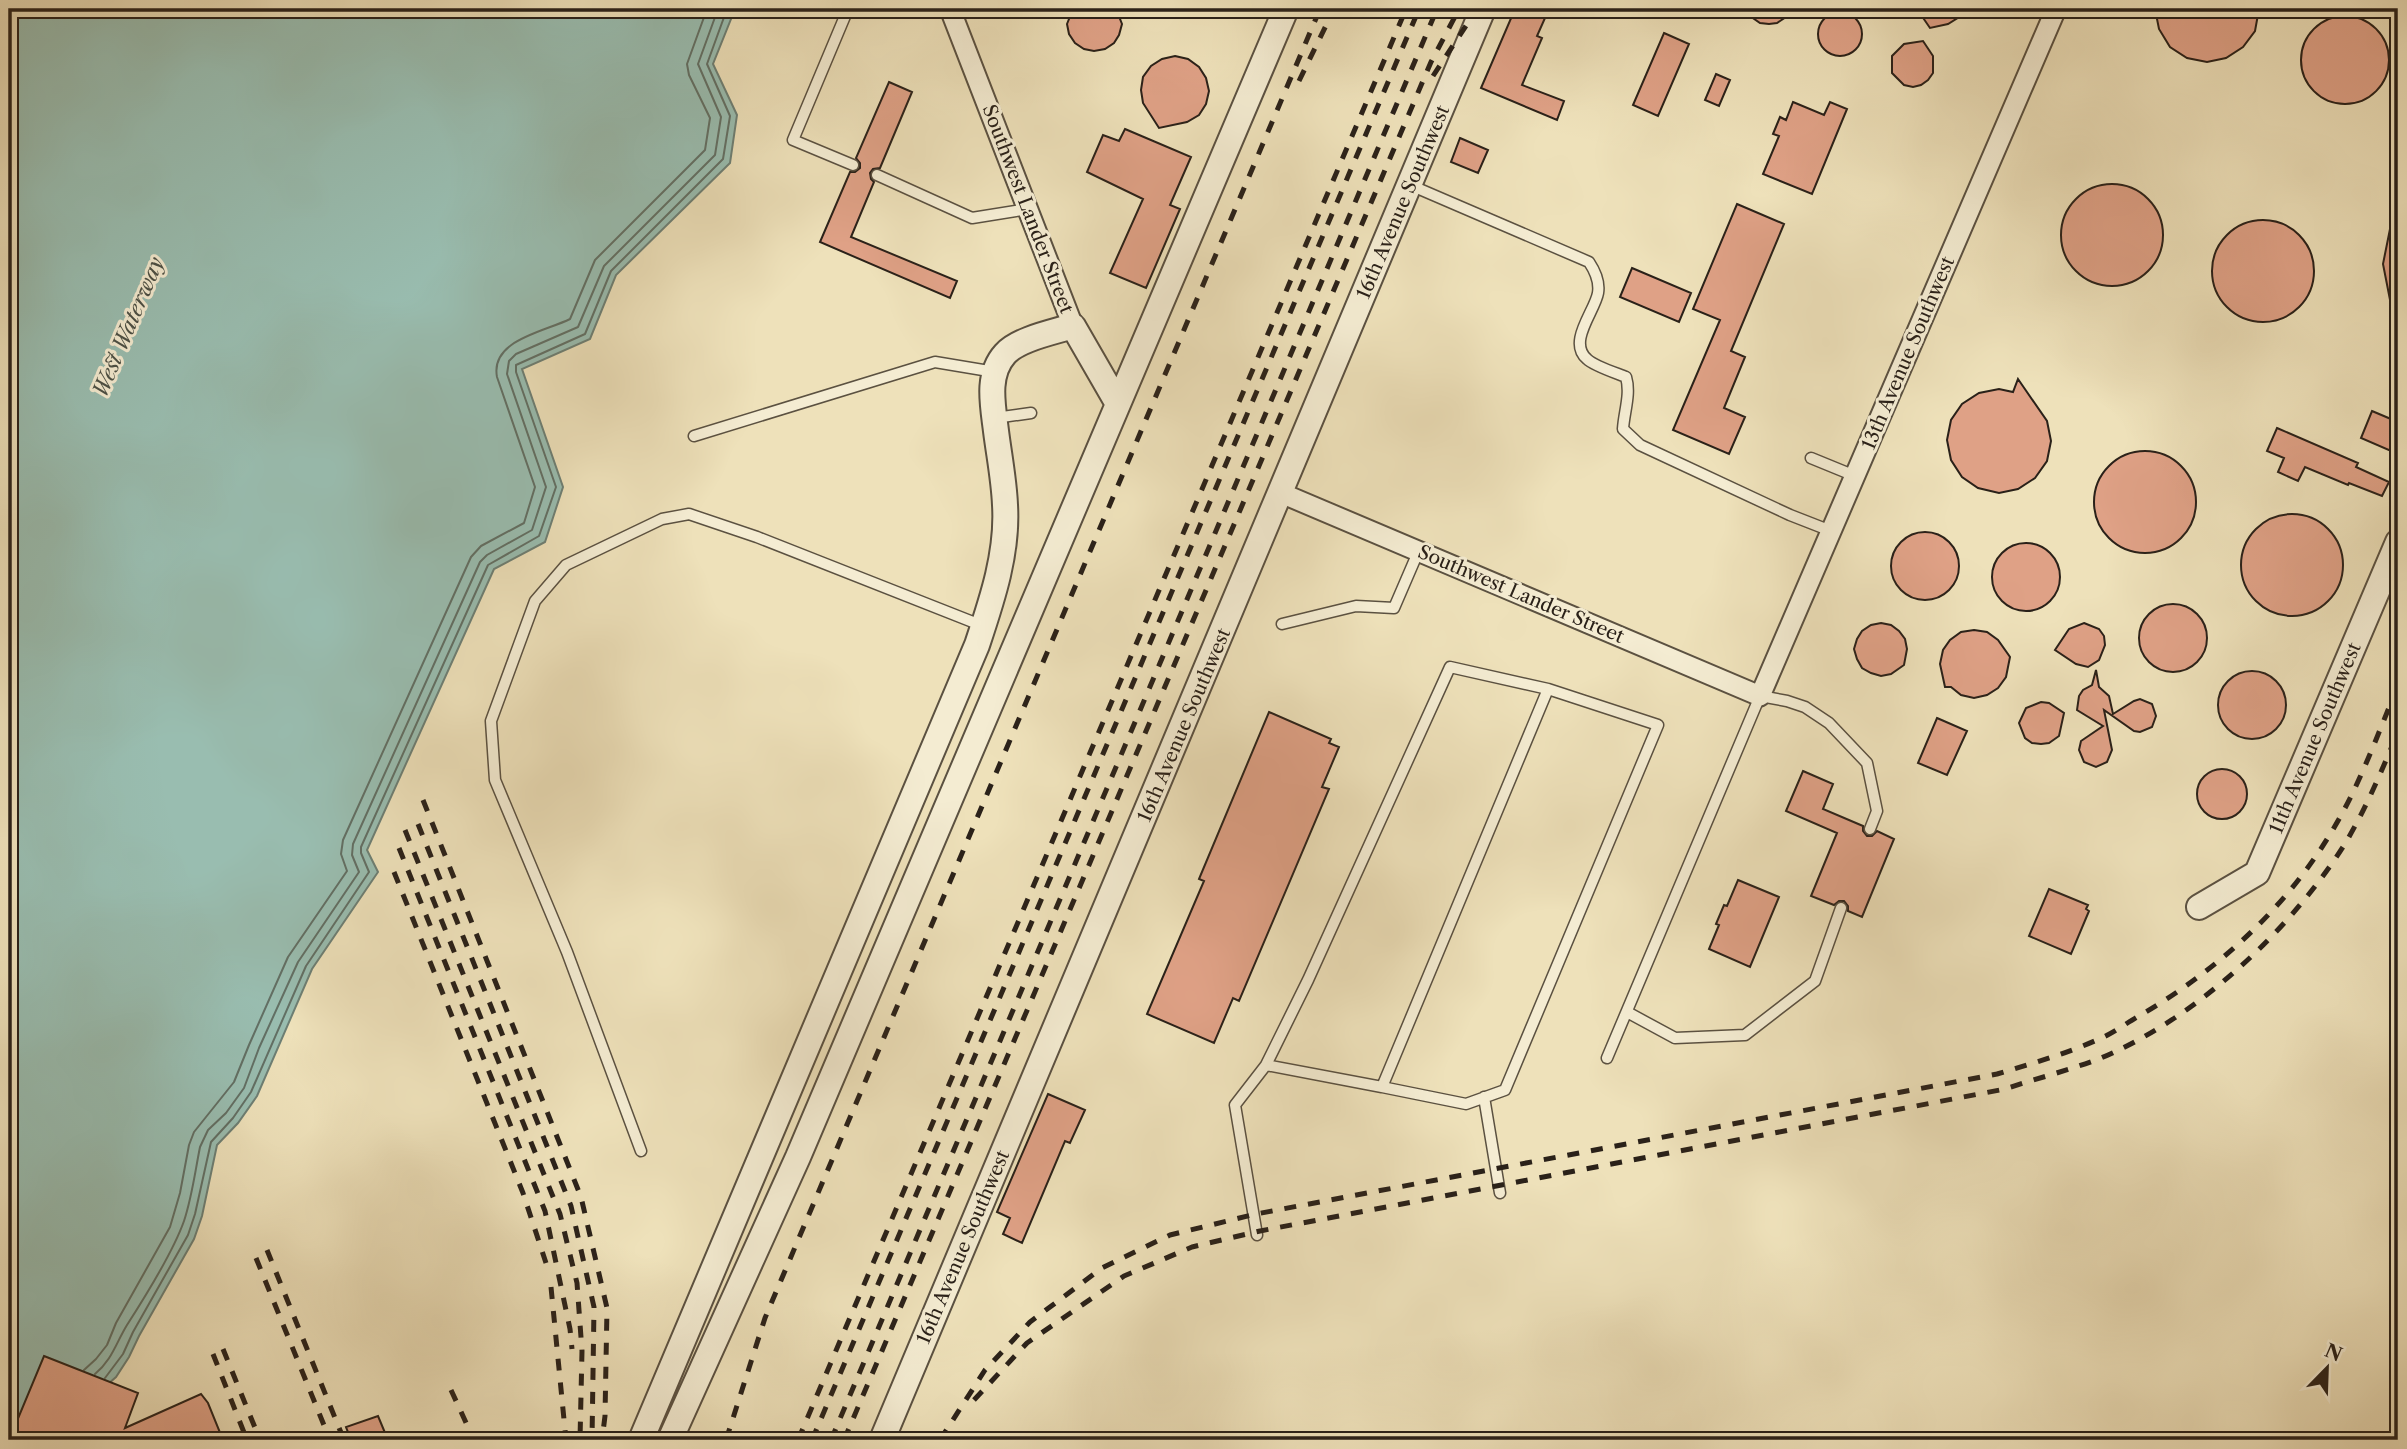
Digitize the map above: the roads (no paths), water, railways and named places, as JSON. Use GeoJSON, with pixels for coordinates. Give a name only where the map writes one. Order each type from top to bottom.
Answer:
{"type":"FeatureCollection","features":[{"type":"Feature","properties":{"kind":"street","name":"Southwest Lander Street"},"geometry":{"type":"LineString","coordinates":[[950,9],[1073,326],[1118,404]]}},
{"type":"Feature","properties":{"kind":"street"},"geometry":{"type":"LineString","coordinates":[[670,1440],[798,1157],[1286,9]]}},
{"type":"Feature","properties":{"kind":"street","name":"16th Avenue Southwest"},"geometry":{"type":"LineString","coordinates":[[882,1440],[1483,9]]}},
{"type":"Feature","properties":{"kind":"street","name":"13th Avenue Southwest"},"geometry":{"type":"LineString","coordinates":[[1760,696],[2056,9]]}},
{"type":"Feature","properties":{"kind":"street"},"geometry":{"type":"LineString","coordinates":[[641,1440],[984,626],[1003,553],[1006,506],[991,398],[995,372],[1005,354],[1020,344],[1073,326]]}},
{"type":"Feature","properties":{"kind":"street","name":"Southwest Lander Street"},"geometry":{"type":"LineString","coordinates":[[1281,493],[1760,696]]}},
{"type":"Feature","properties":{"kind":"street","name":"11th Avenue Southwest"},"geometry":{"type":"LineString","coordinates":[[2199,907],[2257,873],[2398,542]]}},
{"type":"Feature","properties":{"kind":"lane"},"geometry":{"type":"LineString","coordinates":[[848,9],[793,140],[853,165]]}},
{"type":"Feature","properties":{"kind":"lane"},"geometry":{"type":"LineString","coordinates":[[877,175],[972,218],[1028,209]]}},
{"type":"Feature","properties":{"kind":"lane"},"geometry":{"type":"LineString","coordinates":[[1410,185],[1589,262],[1597,273],[1598,293],[1584,326],[1580,347],[1586,359],[1626,377],[1630,390],[1624,407],[1623,429],[1640,445],[1831,531]]}},
{"type":"Feature","properties":{"kind":"lane"},"geometry":{"type":"LineString","coordinates":[[694,436],[935,362],[995,372]]}},
{"type":"Feature","properties":{"kind":"lane"},"geometry":{"type":"LineString","coordinates":[[994,418],[1031,413]]}},
{"type":"Feature","properties":{"kind":"lane"},"geometry":{"type":"LineString","coordinates":[[1811,458],[1855,476]]}},
{"type":"Feature","properties":{"kind":"lane"},"geometry":{"type":"LineString","coordinates":[[641,1151],[567,952],[495,780],[491,721],[535,601],[566,565],[662,519],[689,514],[757,537],[984,626]]}},
{"type":"Feature","properties":{"kind":"lane"},"geometry":{"type":"LineString","coordinates":[[1282,624],[1356,606],[1394,608],[1419,550]]}},
{"type":"Feature","properties":{"kind":"lane"},"geometry":{"type":"LineString","coordinates":[[1257,1235],[1236,1105],[1266,1065],[1308,980],[1450,667],[1548,689],[1658,725],[1505,1090],[1466,1104],[1266,1065]]}},
{"type":"Feature","properties":{"kind":"lane"},"geometry":{"type":"LineString","coordinates":[[1382,1087],[1548,689]]}},
{"type":"Feature","properties":{"kind":"lane"},"geometry":{"type":"LineString","coordinates":[[1607,1058],[1760,696],[1805,707],[1829,723],[1867,763],[1877,811],[1870,829]]}},
{"type":"Feature","properties":{"kind":"lane"},"geometry":{"type":"LineString","coordinates":[[1627,1012],[1675,1038],[1745,1035],[1815,981],[1841,908]]}},
{"type":"Feature","properties":{"kind":"lane"},"geometry":{"type":"LineString","coordinates":[[1484,1097],[1500,1194]]}},
{"type":"Feature","properties":{"kind":"water","name":"West Waterway"},"geometry":{"type":"Polygon","coordinates":[[[9,9],[735,9],[713,64],[737,115],[730,163],[616,275],[590,339],[522,369],[563,487],[545,542],[494,569],[367,850],[378,872],[312,969],[257,1096],[238,1123],[217,1145],[202,1216],[194,1239],[129,1357],[116,1377],[44,1440],[9,1440],[9,9]]]}},
{"type":"Feature","properties":{"kind":"railway"},"geometry":{"type":"LineString","coordinates":[[726,1440],[765,1318],[1320,9]]}},
{"type":"Feature","properties":{"kind":"railway"},"geometry":{"type":"LineString","coordinates":[[1299,81],[1334,9]]}},
{"type":"Feature","properties":{"kind":"railway"},"geometry":{"type":"LineString","coordinates":[[798,1440],[1406,9]]}},
{"type":"Feature","properties":{"kind":"railway"},"geometry":{"type":"LineString","coordinates":[[812,1440],[1419,9]]}},
{"type":"Feature","properties":{"kind":"railway"},"geometry":{"type":"LineString","coordinates":[[831,1440],[1437,9]]}},
{"type":"Feature","properties":{"kind":"railway"},"geometry":{"type":"LineString","coordinates":[[844,1440],[1431,62],[1459,9]]}},
{"type":"Feature","properties":{"kind":"railway"},"geometry":{"type":"LineString","coordinates":[[1433,76],[1477,9]]}},
{"type":"Feature","properties":{"kind":"railway"},"geometry":{"type":"LineString","coordinates":[[940,1440],[985,1370],[1030,1322],[1102,1268],[1170,1235],[1256,1214],[1997,1074],[2108,1035],[2168,998],[2223,957],[2273,910],[2296,883],[2344,809],[2398,686]]}},
{"type":"Feature","properties":{"kind":"railway"},"geometry":{"type":"LineString","coordinates":[[974,1400],[1027,1343],[1124,1276],[1192,1247],[1260,1231],[2005,1089],[2096,1060],[2168,1023],[2202,998],[2235,972],[2294,912],[2343,847],[2373,790],[2398,732]]}},
{"type":"Feature","properties":{"kind":"railway"},"geometry":{"type":"LineString","coordinates":[[423,800],[581,1197],[607,1308],[602,1440]]}},
{"type":"Feature","properties":{"kind":"railway"},"geometry":{"type":"LineString","coordinates":[[418,824],[571,1206],[594,1307],[592,1440]]}},
{"type":"Feature","properties":{"kind":"railway"},"geometry":{"type":"LineString","coordinates":[[405,830],[560,1214],[577,1283],[582,1351],[580,1440]]}},
{"type":"Feature","properties":{"kind":"railway"},"geometry":{"type":"LineString","coordinates":[[399,848],[545,1211],[572,1349]]}},
{"type":"Feature","properties":{"kind":"railway"},"geometry":{"type":"LineString","coordinates":[[394,872],[523,1193],[546,1263]]}},
{"type":"Feature","properties":{"kind":"railway"},"geometry":{"type":"LineString","coordinates":[[267,1250],[344,1440]]}},
{"type":"Feature","properties":{"kind":"railway"},"geometry":{"type":"LineString","coordinates":[[256,1258],[330,1440]]}},
{"type":"Feature","properties":{"kind":"railway"},"geometry":{"type":"LineString","coordinates":[[551,1287],[566,1440]]}},
{"type":"Feature","properties":{"kind":"railway"},"geometry":{"type":"LineString","coordinates":[[223,1349],[260,1440]]}},
{"type":"Feature","properties":{"kind":"railway"},"geometry":{"type":"LineString","coordinates":[[213,1354],[247,1440]]}},
{"type":"Feature","properties":{"kind":"railway"},"geometry":{"type":"LineString","coordinates":[[451,1390],[474,1440]]}}]}
